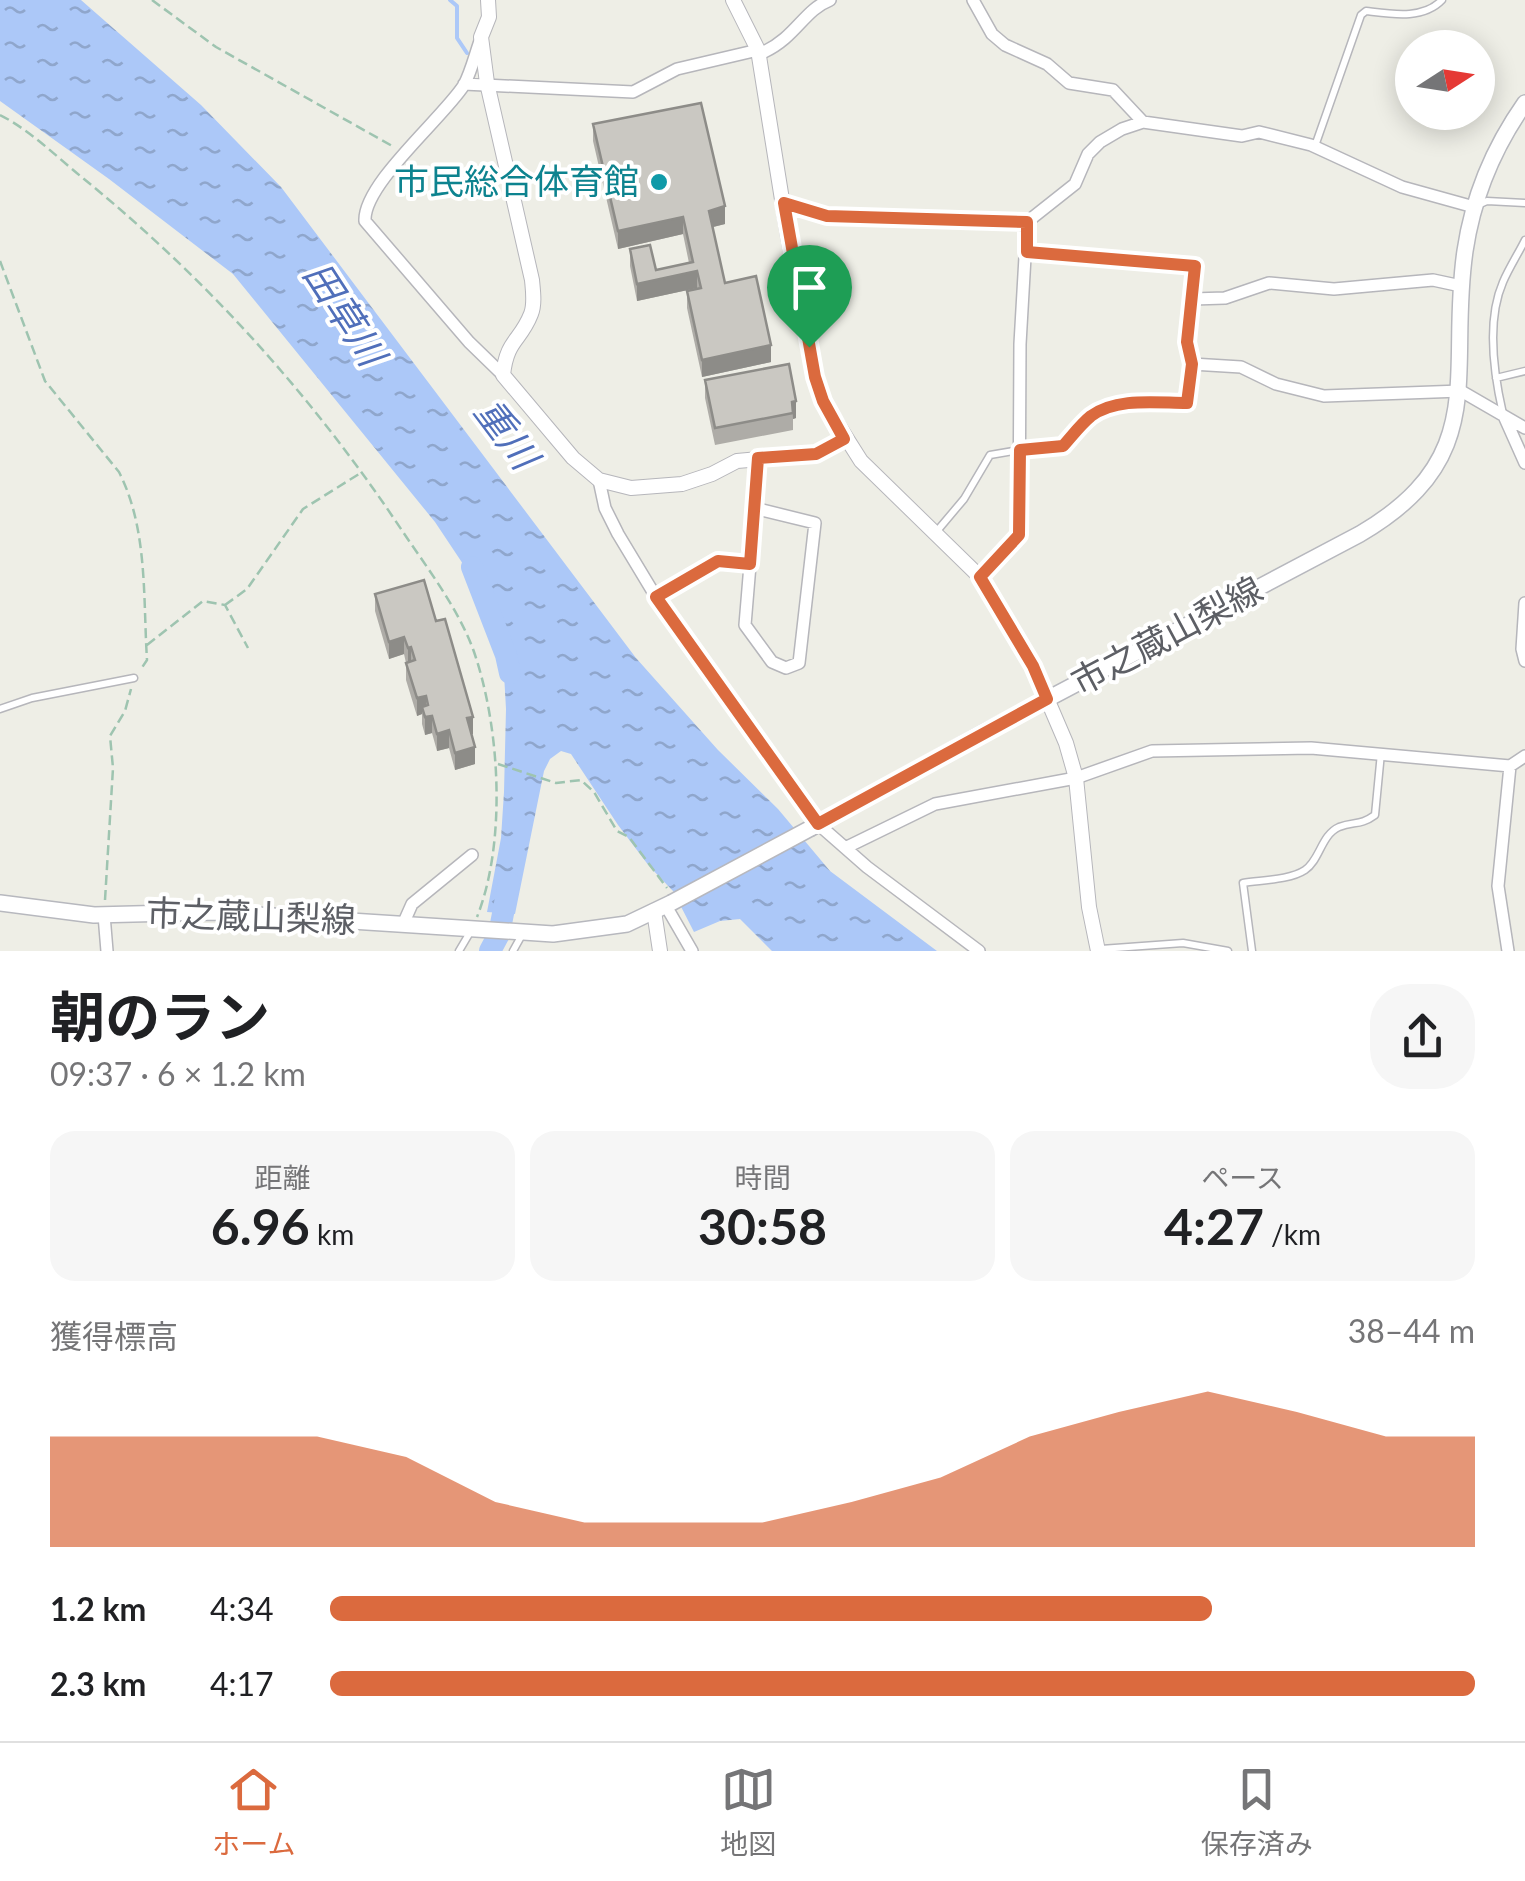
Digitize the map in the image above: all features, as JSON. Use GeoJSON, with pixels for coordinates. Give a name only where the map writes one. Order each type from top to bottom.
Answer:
{"type":"FeatureCollection","features":[{"type":"Feature","properties":{"kind":"main road","name":"市之蔵山梨線"},"geometry":{"type":"LineString","coordinates":[[0,903],[104,915],[212,912],[553,934],[627,924],[666,905],[1395,512],[1430,475],[1443,453],[1460,391],[1462,286],[1474,207],[1495,153],[1525,103]]}},
{"type":"Feature","properties":{"kind":"street"},"geometry":{"type":"LineString","coordinates":[[488,0],[489,18],[464,84],[364,209],[365,221],[572,458],[599,480],[631,488],[657,488],[712,474],[737,461],[816,454],[844,439]]}},
{"type":"Feature","properties":{"kind":"street"},"geometry":{"type":"LineString","coordinates":[[732,0],[758,50],[815,377],[823,401],[844,439],[876,478],[980,577],[1033,666],[1076,778],[1089,907],[1098,950]]}},
{"type":"Feature","properties":{"kind":"street"},"geometry":{"type":"LineString","coordinates":[[464,84],[633,92],[677,69],[758,50],[764,52],[781,44],[816,6],[830,0]]}},
{"type":"Feature","properties":{"kind":"street"},"geometry":{"type":"LineString","coordinates":[[973,0],[992,34],[1004,45],[1048,64],[1068,83],[1113,90],[1143,122]]}},
{"type":"Feature","properties":{"kind":"street"},"geometry":{"type":"LineString","coordinates":[[481,37],[487,83],[532,280],[533,307],[505,352],[503,376]]}},
{"type":"Feature","properties":{"kind":"street"},"geometry":{"type":"LineString","coordinates":[[784,203],[827,216],[1027,222],[1074,184],[1088,154],[1100,142],[1143,122],[1242,136],[1259,132],[1314,147],[1402,186],[1474,207]]}},
{"type":"Feature","properties":{"kind":"street"},"geometry":{"type":"LineString","coordinates":[[980,577],[1019,535],[1021,309],[1027,222]]}},
{"type":"Feature","properties":{"kind":"street"},"geometry":{"type":"LineString","coordinates":[[1027,252],[1195,266],[1193,299],[1225,298],[1269,284],[1334,289],[1434,280],[1462,286]]}},
{"type":"Feature","properties":{"kind":"street"},"geometry":{"type":"LineString","coordinates":[[1020,450],[1063,446],[1090,416],[1102,410],[1132,402],[1187,403],[1192,364],[1240,367],[1276,384],[1324,396],[1460,391],[1525,428]]}},
{"type":"Feature","properties":{"kind":"street"},"geometry":{"type":"LineString","coordinates":[[1503,414],[1525,463]]}},
{"type":"Feature","properties":{"kind":"street"},"geometry":{"type":"LineString","coordinates":[[754,508],[815,524],[799,663],[786,668],[772,662],[745,625],[750,564],[754,508],[758,458]]}},
{"type":"Feature","properties":{"kind":"street"},"geometry":{"type":"LineString","coordinates":[[599,480],[605,508],[656,597],[814,826],[979,951]]}},
{"type":"Feature","properties":{"kind":"street"},"geometry":{"type":"LineString","coordinates":[[656,597],[718,561],[750,564]]}},
{"type":"Feature","properties":{"kind":"street"},"geometry":{"type":"LineString","coordinates":[[1525,604],[1525,661]]}},
{"type":"Feature","properties":{"kind":"street"},"geometry":{"type":"LineString","coordinates":[[847,848],[935,804],[1076,778],[1152,751],[1311,748],[1510,766],[1525,756]]}},
{"type":"Feature","properties":{"kind":"street"},"geometry":{"type":"LineString","coordinates":[[1508,951],[1498,886],[1510,766]]}},
{"type":"Feature","properties":{"kind":"street"},"geometry":{"type":"LineString","coordinates":[[404,922],[412,904],[472,855]]}},
{"type":"Feature","properties":{"kind":"street"},"geometry":{"type":"LineString","coordinates":[[660,951],[666,905]]}},
{"type":"Feature","properties":{"kind":"street"},"geometry":{"type":"LineString","coordinates":[[666,905],[692,951]]}},
{"type":"Feature","properties":{"kind":"street"},"geometry":{"type":"LineString","coordinates":[[104,915],[107,951]]}},
{"type":"Feature","properties":{"kind":"lane"},"geometry":{"type":"LineString","coordinates":[[1314,147],[1361,16],[1366,11],[1404,15],[1433,9],[1442,0]]}},
{"type":"Feature","properties":{"kind":"lane"},"geometry":{"type":"LineString","coordinates":[[1474,207],[1488,201],[1525,203]]}},
{"type":"Feature","properties":{"kind":"lane"},"geometry":{"type":"LineString","coordinates":[[1503,414],[1496,378],[1497,304],[1502,284],[1525,240]]}},
{"type":"Feature","properties":{"kind":"lane"},"geometry":{"type":"LineString","coordinates":[[1192,364],[1187,342],[1193,299]]}},
{"type":"Feature","properties":{"kind":"lane"},"geometry":{"type":"LineString","coordinates":[[1496,378],[1525,370]]}},
{"type":"Feature","properties":{"kind":"lane"},"geometry":{"type":"LineString","coordinates":[[936,532],[964,499],[990,455],[1020,450]]}},
{"type":"Feature","properties":{"kind":"lane"},"geometry":{"type":"LineString","coordinates":[[0,709],[32,698],[134,678]]}},
{"type":"Feature","properties":{"kind":"lane"},"geometry":{"type":"LineString","coordinates":[[1252,951],[1243,883],[1300,873],[1309,868],[1330,834],[1339,827],[1363,824],[1375,815],[1381,753]]}},
{"type":"Feature","properties":{"kind":"lane"},"geometry":{"type":"LineString","coordinates":[[459,951],[475,928]]}},
{"type":"Feature","properties":{"kind":"lane"},"geometry":{"type":"LineString","coordinates":[[513,951],[521,932]]}},
{"type":"Feature","properties":{"kind":"lane"},"geometry":{"type":"LineString","coordinates":[[1098,950],[1183,943],[1228,951]]}},
{"type":"Feature","properties":{"kind":"path"},"geometry":{"type":"LineString","coordinates":[[152,0],[246,66],[405,153]]}},
{"type":"Feature","properties":{"kind":"path"},"geometry":{"type":"LineString","coordinates":[[0,115],[138,223],[289,377],[366,476],[462,622],[481,675],[498,764],[492,844],[475,928]]}},
{"type":"Feature","properties":{"kind":"path"},"geometry":{"type":"LineString","coordinates":[[0,260],[45,381],[128,488],[144,560],[147,660],[134,678],[125,711],[110,736],[113,768],[104,915]]}},
{"type":"Feature","properties":{"kind":"path"},"geometry":{"type":"LineString","coordinates":[[146,646],[203,601],[225,605],[247,589],[303,508],[359,474]]}},
{"type":"Feature","properties":{"kind":"path"},"geometry":{"type":"LineString","coordinates":[[225,605],[248,648]]}},
{"type":"Feature","properties":{"kind":"path"},"geometry":{"type":"LineString","coordinates":[[498,764],[556,783],[581,780],[594,792],[617,832],[629,837],[666,905]]}},
{"type":"Feature","properties":{"kind":"water"},"geometry":{"type":"Polygon","coordinates":[[[0,0],[81,0],[201,105],[281,187],[636,658],[718,750],[778,809],[830,871],[937,951],[772,951],[740,919],[720,921],[694,932],[673,891],[618,825],[571,754],[561,751],[550,759],[544,771],[515,914],[487,912],[501,838],[504,792],[506,709],[501,621],[435,522],[233,274],[0,101],[0,0]]]}},
{"type":"Feature","properties":{"kind":"building"},"geometry":{"type":"Polygon","coordinates":[[[701,103],[725,206],[709,211],[725,283],[756,276],[771,345],[702,360],[687,291],[701,288],[697,271],[637,284],[630,249],[650,245],[656,270],[693,262],[683,217],[618,231],[593,124],[701,103]]]}},
{"type":"Feature","properties":{"kind":"building"},"geometry":{"type":"Polygon","coordinates":[[[789,364],[796,401],[792,402],[793,413],[715,428],[705,380],[789,364]]]}},
{"type":"Feature","properties":{"kind":"building"},"geometry":{"type":"Polygon","coordinates":[[[424,580],[436,621],[445,619],[473,717],[467,718],[475,747],[455,753],[449,730],[437,734],[432,716],[425,717],[422,707],[428,705],[426,696],[417,698],[406,663],[415,660],[411,647],[408,648],[404,637],[389,642],[375,594],[424,580]]]}},
{"type":"Feature","properties":{"kind":"waterway"},"geometry":{"type":"LineString","coordinates":[[450,0],[457,6],[457,38],[467,53]]}},
{"type":"Feature","properties":{"kind":"waterway","name":"田草川"},"geometry":{"type":"LineString","coordinates":[[472,567],[510,673]]}},
{"type":"Feature","properties":{"kind":"waterway","name":"田草川"},"geometry":{"type":"LineString","coordinates":[[490,951],[499,934],[509,883]]}},
{"type":"Feature","properties":{"kind":"place","name":"市民総合体育館"},"geometry":{"type":"Point","coordinates":[659,182]}},
{"type":"Feature","properties":{"kind":"route"},"geometry":{"type":"LineString","coordinates":[[784,203],[827,216],[1027,222],[1027,252],[1195,266],[1187,342],[1192,364],[1187,403],[1132,402],[1102,410],[1090,416],[1063,446],[1020,450],[1019,535],[980,577],[1033,666],[1047,699],[818,824],[656,597],[718,561],[750,564],[758,458],[816,454],[844,439],[823,401],[809,347],[784,203]]}},
{"type":"Feature","properties":{"kind":"water label","name":"重川"},"geometry":{"type":"Point","coordinates":[506,434]}}]}
